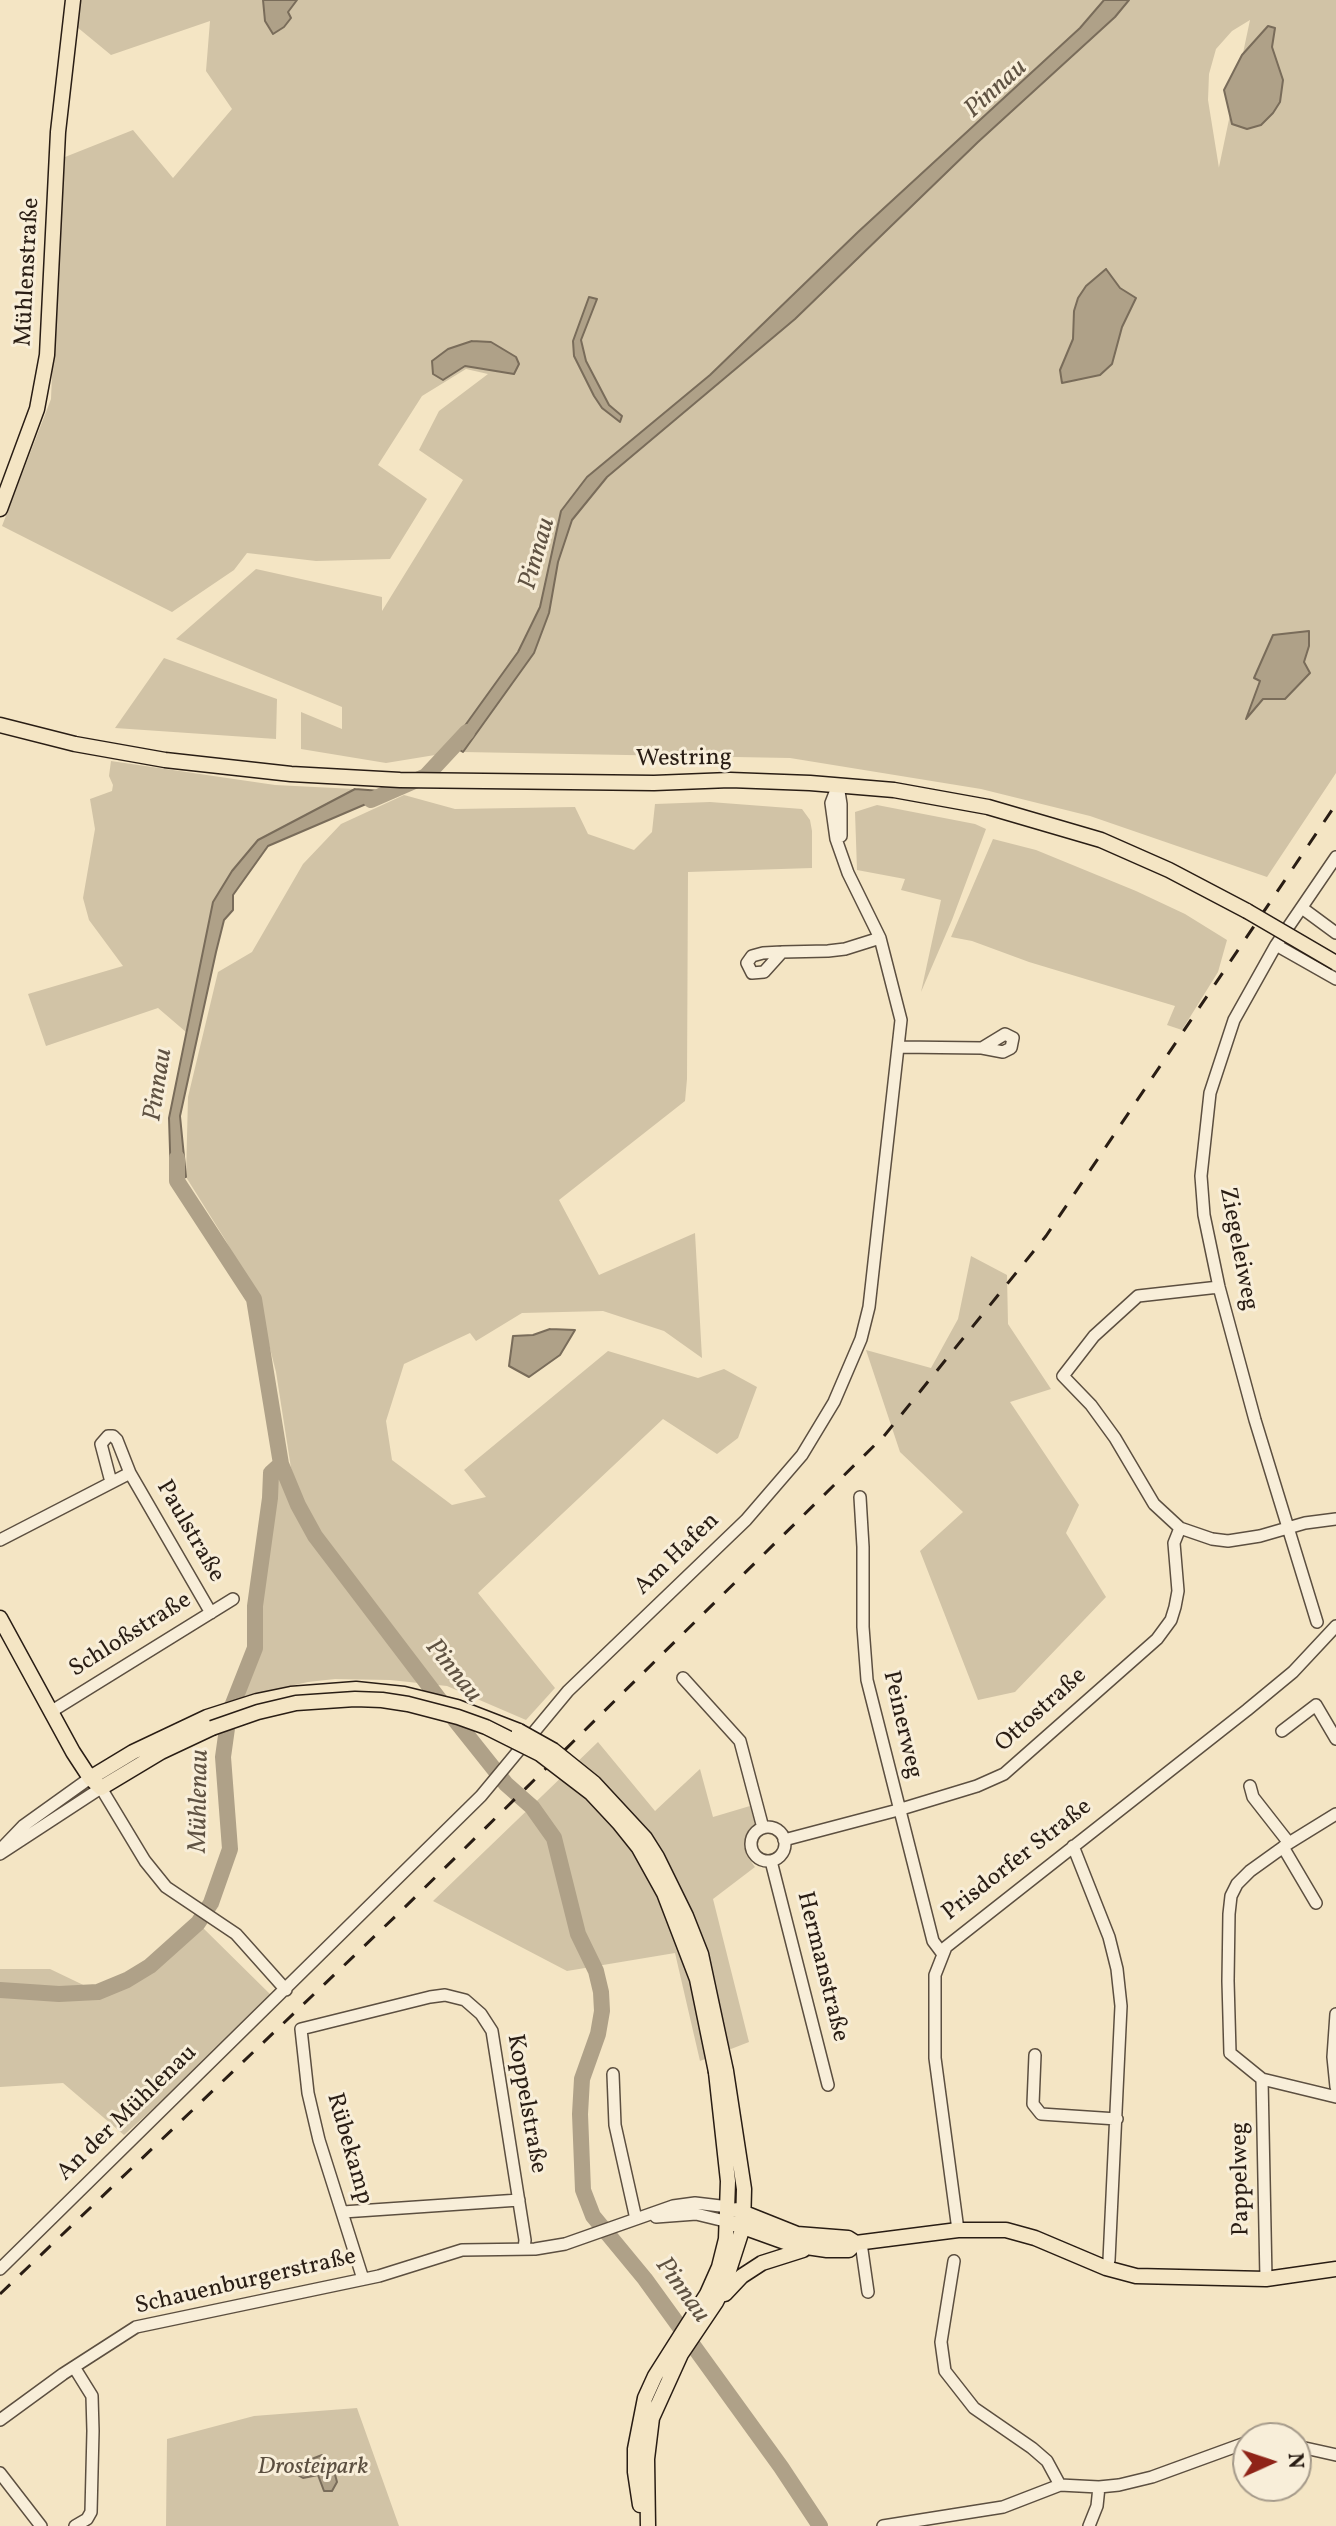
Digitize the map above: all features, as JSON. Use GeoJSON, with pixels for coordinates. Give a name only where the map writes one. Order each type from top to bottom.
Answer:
{"type":"FeatureCollection","features":[{"type":"Feature","properties":{"kind":"main road","name":"Mühlenstraße"},"geometry":{"type":"LineString","coordinates":[[0,509],[37,409],[47,355],[58,132],[73,0]]}},
{"type":"Feature","properties":{"kind":"main road","name":"Westring"},"geometry":{"type":"LineString","coordinates":[[3,724],[75,744],[165,760],[291,774],[400,780],[654,783],[730,780],[894,790],[988,807],[1101,840],[1169,870],[1336,963]]}},
{"type":"Feature","properties":{"kind":"main road"},"geometry":{"type":"LineString","coordinates":[[0,1618],[7,1643],[52,1711],[73,1752],[96,1780],[161,1752],[210,1723],[296,1703],[382,1700],[408,1704],[486,1727],[540,1754],[591,1793],[639,1848],[664,1893],[697,1979],[721,2072],[736,2217],[732,2267],[716,2302]]}},
{"type":"Feature","properties":{"kind":"main road"},"geometry":{"type":"LineString","coordinates":[[736,2217],[797,2234],[848,2238],[859,2243]]}},
{"type":"Feature","properties":{"kind":"main road"},"geometry":{"type":"LineString","coordinates":[[736,2217],[771,2238],[808,2248],[849,2250],[859,2243],[958,2230],[1006,2230],[1035,2238],[1106,2268],[1136,2276],[1266,2279],[1336,2269]]}},
{"type":"Feature","properties":{"kind":"main road"},"geometry":{"type":"LineString","coordinates":[[696,2323],[736,2217]]}},
{"type":"Feature","properties":{"kind":"main road"},"geometry":{"type":"LineString","coordinates":[[646,2526],[635,2472],[638,2425],[651,2385],[696,2323],[756,2266],[808,2248]]}},
{"type":"Feature","properties":{"kind":"main road"},"geometry":{"type":"LineString","coordinates":[[646,2526],[648,2444],[657,2403],[677,2351]]}},
{"type":"Feature","properties":{"kind":"main road"},"geometry":{"type":"LineString","coordinates":[[651,2385],[657,2395],[657,2403]]}},
{"type":"Feature","properties":{"kind":"main road"},"geometry":{"type":"LineString","coordinates":[[635,2472],[641,2481],[647,2483]]}},
{"type":"Feature","properties":{"kind":"street","name":"Am Hafen"},"geometry":{"type":"LineString","coordinates":[[286,1990],[493,1783],[568,1691],[746,1520],[802,1455],[834,1402],[861,1339],[869,1307],[901,1020],[880,938],[848,873],[836,839],[831,810],[838,785]]}},
{"type":"Feature","properties":{"kind":"street","name":"Ziegeleiweg"},"geometry":{"type":"LineString","coordinates":[[1317,1622],[1219,1287],[1204,1215],[1201,1176],[1210,1093],[1234,1020],[1276,945],[1336,857]]}},
{"type":"Feature","properties":{"kind":"street"},"geometry":{"type":"LineString","coordinates":[[1302,908],[1336,933]]}},
{"type":"Feature","properties":{"kind":"street"},"geometry":{"type":"LineString","coordinates":[[782,952],[845,949],[880,938]]}},
{"type":"Feature","properties":{"kind":"street"},"geometry":{"type":"LineString","coordinates":[[1276,945],[1336,979]]}},
{"type":"Feature","properties":{"kind":"street"},"geometry":{"type":"LineString","coordinates":[[899,1047],[982,1048]]}},
{"type":"Feature","properties":{"kind":"street"},"geometry":{"type":"LineString","coordinates":[[1219,1287],[1138,1296],[1094,1336],[1063,1376],[1091,1405],[1115,1438],[1154,1504],[1180,1528],[1228,1541],[1336,1519]]}},
{"type":"Feature","properties":{"kind":"street","name":"Paulstraße"},"geometry":{"type":"LineString","coordinates":[[111,1482],[101,1444],[108,1436],[117,1440],[130,1473],[211,1613]]}},
{"type":"Feature","properties":{"kind":"street","name":"Paulstraße"},"geometry":{"type":"LineString","coordinates":[[0,1540],[130,1473]]}},
{"type":"Feature","properties":{"kind":"street","name":"Peinerweg"},"geometry":{"type":"LineString","coordinates":[[860,1497],[863,1640],[867,1680],[933,1941],[942,1953]]}},
{"type":"Feature","properties":{"kind":"street","name":"Ottostraße"},"geometry":{"type":"LineString","coordinates":[[784,1840],[898,1810],[977,1786],[1004,1774],[1157,1639],[1171,1620],[1178,1579],[1174,1543],[1180,1528]]}},
{"type":"Feature","properties":{"kind":"street","name":"Schloßstraße"},"geometry":{"type":"LineString","coordinates":[[52,1711],[233,1599]]}},
{"type":"Feature","properties":{"kind":"street","name":"Prisdorfer Straße"},"geometry":{"type":"LineString","coordinates":[[958,2230],[935,2058],[935,1975],[942,1953],[951,1941],[1258,1701],[1312,1654],[1336,1626]]}},
{"type":"Feature","properties":{"kind":"street","name":"Hermanstraße"},"geometry":{"type":"LineString","coordinates":[[683,1678],[740,1741],[763,1828],[751,1839],[752,1851],[757,1858],[771,1861],[828,2085]]}},
{"type":"Feature","properties":{"kind":"street"},"geometry":{"type":"LineString","coordinates":[[1282,1731],[1316,1705],[1336,1739]]}},
{"type":"Feature","properties":{"kind":"street"},"geometry":{"type":"LineString","coordinates":[[0,1852],[23,1826],[96,1780],[166,1887],[236,1934],[286,1990]]}},
{"type":"Feature","properties":{"kind":"street"},"geometry":{"type":"LineString","coordinates":[[1250,1786],[1253,1797],[1286,1845],[1316,1903]]}},
{"type":"Feature","properties":{"kind":"street"},"geometry":{"type":"LineString","coordinates":[[1336,1814],[1250,1871],[1237,1884],[1231,1896],[1229,1914],[1230,2053],[1262,2079],[1336,2097]]}},
{"type":"Feature","properties":{"kind":"street"},"geometry":{"type":"LineString","coordinates":[[763,1828],[774,1828],[784,1840],[784,1851],[771,1861]]}},
{"type":"Feature","properties":{"kind":"street"},"geometry":{"type":"LineString","coordinates":[[1073,1846],[1109,1937],[1121,2006],[1109,2260],[1106,2268]]}},
{"type":"Feature","properties":{"kind":"street","name":"An der Mühlenau"},"geometry":{"type":"LineString","coordinates":[[0,2269],[286,1990]]}},
{"type":"Feature","properties":{"kind":"street","name":"Koppelstraße"},"geometry":{"type":"LineString","coordinates":[[301,2029],[445,1995],[465,2000],[475,2007],[492,2031],[524,2249]]}},
{"type":"Feature","properties":{"kind":"street"},"geometry":{"type":"LineString","coordinates":[[1336,2014],[1333,2057],[1336,2087]]}},
{"type":"Feature","properties":{"kind":"street","name":"Rübekamp"},"geometry":{"type":"LineString","coordinates":[[301,2029],[319,2140],[363,2279]]}},
{"type":"Feature","properties":{"kind":"street"},"geometry":{"type":"LineString","coordinates":[[1035,2055],[1033,2104],[1041,2114],[1117,2119]]}},
{"type":"Feature","properties":{"kind":"street"},"geometry":{"type":"LineString","coordinates":[[613,2074],[615,2125],[636,2219]]}},
{"type":"Feature","properties":{"kind":"street","name":"Pappelweg"},"geometry":{"type":"LineString","coordinates":[[1262,2079],[1266,2279]]}},
{"type":"Feature","properties":{"kind":"street"},"geometry":{"type":"LineString","coordinates":[[343,2212],[519,2200]]}},
{"type":"Feature","properties":{"kind":"street","name":"Schauenburgerstraße"},"geometry":{"type":"LineString","coordinates":[[0,2420],[136,2327],[363,2279],[462,2250],[545,2248],[596,2235],[673,2206],[695,2203],[736,2217]]}},
{"type":"Feature","properties":{"kind":"street"},"geometry":{"type":"LineString","coordinates":[[859,2243],[868,2292]]}},
{"type":"Feature","properties":{"kind":"street"},"geometry":{"type":"LineString","coordinates":[[954,2261],[941,2342],[945,2371],[974,2408],[1047,2461],[1060,2485]]}},
{"type":"Feature","properties":{"kind":"street"},"geometry":{"type":"LineString","coordinates":[[74,2367],[92,2396],[93,2426],[91,2512],[87,2519],[75,2526]]}},
{"type":"Feature","properties":{"kind":"street"},"geometry":{"type":"LineString","coordinates":[[883,2526],[920,2523],[1003,2507],[1060,2485],[1099,2487],[1152,2477],[1232,2448]]}},
{"type":"Feature","properties":{"kind":"street"},"geometry":{"type":"LineString","coordinates":[[1312,2450],[1336,2455]]}},
{"type":"Feature","properties":{"kind":"street"},"geometry":{"type":"LineString","coordinates":[[0,2473],[41,2526]]}},
{"type":"Feature","properties":{"kind":"street"},"geometry":{"type":"LineString","coordinates":[[1089,2526],[1097,2506],[1099,2487]]}},
{"type":"Feature","properties":{"kind":"green space"},"geometry":{"type":"Polygon","coordinates":[[[81,0],[1104,0],[1080,28],[858,232],[710,375],[587,477],[561,511],[540,607],[518,652],[451,745],[435,755],[386,763],[301,749],[301,712],[342,729],[342,707],[176,639],[256,569],[382,597],[382,611],[463,480],[419,450],[439,411],[488,374],[466,369],[422,396],[378,465],[427,499],[390,559],[316,561],[247,553],[234,570],[172,612],[2,526],[51,399],[65,157],[133,130],[173,178],[232,109],[206,71],[210,21],[111,55],[77,27],[81,0]]]}},
{"type":"Feature","properties":{"kind":"green space"},"geometry":{"type":"Polygon","coordinates":[[[1129,0],[1336,0],[1336,773],[1267,877],[1090,816],[981,789],[790,758],[463,752],[534,653],[549,613],[558,562],[572,520],[607,477],[795,319],[978,142],[1115,17],[1129,0]],[[1250,20],[1232,31],[1216,49],[1209,74],[1208,100],[1219,168],[1250,20]]]}},
{"type":"Feature","properties":{"kind":"green space"},"geometry":{"type":"Polygon","coordinates":[[[164,658],[277,699],[276,739],[115,728],[164,658]]]}},
{"type":"Feature","properties":{"kind":"green space"},"geometry":{"type":"Polygon","coordinates":[[[111,761],[275,785],[355,789],[258,840],[213,902],[186,1032],[158,1008],[46,1046],[28,994],[123,966],[89,920],[83,898],[95,829],[90,799],[112,791],[109,776],[111,761]]]}},
{"type":"Feature","properties":{"kind":"green space"},"geometry":{"type":"Polygon","coordinates":[[[404,795],[455,809],[575,807],[588,834],[634,850],[652,832],[655,804],[710,802],[802,809],[810,820],[812,831],[812,868],[688,872],[685,1101],[559,1200],[599,1275],[695,1233],[702,1358],[664,1331],[603,1311],[522,1313],[476,1341],[470,1333],[404,1364],[386,1421],[392,1460],[452,1505],[486,1497],[464,1470],[608,1351],[698,1378],[724,1369],[757,1387],[738,1438],[717,1454],[663,1419],[478,1593],[555,1688],[526,1720],[447,1686],[390,1680],[308,1682],[236,1698],[255,1648],[255,1606],[271,1473],[281,1464],[312,1530],[291,1468],[276,1372],[260,1309],[226,1241],[186,1177],[188,1097],[218,972],[252,952],[303,864],[341,824],[404,795]]]}},
{"type":"Feature","properties":{"kind":"green space"},"geometry":{"type":"Polygon","coordinates":[[[877,805],[975,824],[986,829],[921,992],[941,900],[901,890],[905,879],[857,870],[855,812],[877,805]]]}},
{"type":"Feature","properties":{"kind":"green space"},"geometry":{"type":"Polygon","coordinates":[[[993,839],[1036,850],[1136,891],[1185,914],[1227,940],[1218,972],[1182,1030],[1167,1025],[1175,1006],[951,937],[993,839]]]}},
{"type":"Feature","properties":{"kind":"green space"},"geometry":{"type":"Polygon","coordinates":[[[971,1256],[1007,1275],[1008,1324],[1051,1389],[1010,1402],[1079,1505],[1066,1533],[1106,1597],[1015,1692],[978,1700],[920,1551],[963,1512],[900,1452],[866,1350],[931,1368],[958,1319],[971,1256]]]}},
{"type":"Feature","properties":{"kind":"green space"},"geometry":{"type":"Polygon","coordinates":[[[598,1742],[655,1811],[700,1769],[713,1817],[750,1806],[755,1824],[744,1847],[755,1867],[713,1899],[749,2042],[700,2061],[675,1953],[567,1971],[433,1901],[598,1742]]]}},
{"type":"Feature","properties":{"kind":"green space"},"geometry":{"type":"Polygon","coordinates":[[[198,1923],[275,1999],[124,2135],[63,2083],[0,2087],[0,1969],[50,1969],[98,1992],[144,1966],[198,1923]]]}},
{"type":"Feature","properties":{"kind":"green space","name":"Drosteipark"},"geometry":{"type":"Polygon","coordinates":[[[357,2408],[399,2526],[166,2526],[167,2439],[254,2416],[357,2408]]]}},
{"type":"Feature","properties":{"kind":"shaded area"},"geometry":{"type":"Polygon","coordinates":[[[263,0],[297,0],[288,12],[291,18],[273,34],[265,21],[263,0]]]}},
{"type":"Feature","properties":{"kind":"shaded area"},"geometry":{"type":"Polygon","coordinates":[[[1104,0],[1129,0],[1115,17],[978,142],[795,319],[607,477],[572,520],[558,562],[549,613],[534,653],[463,752],[451,745],[518,652],[540,607],[561,511],[587,477],[710,375],[858,232],[1080,28],[1104,0]]]}},
{"type":"Feature","properties":{"kind":"shaded area"},"geometry":{"type":"Polygon","coordinates":[[[1268,26],[1275,28],[1272,47],[1283,80],[1280,102],[1261,125],[1247,129],[1232,124],[1224,90],[1242,55],[1268,26]]]}},
{"type":"Feature","properties":{"kind":"shaded area"},"geometry":{"type":"Polygon","coordinates":[[[1106,269],[1120,288],[1136,298],[1122,327],[1112,364],[1100,375],[1062,383],[1060,370],[1073,339],[1078,298],[1086,286],[1106,269]]]}},
{"type":"Feature","properties":{"kind":"shaded area"},"geometry":{"type":"Polygon","coordinates":[[[589,297],[597,299],[581,340],[586,361],[609,405],[622,416],[620,422],[602,408],[574,356],[573,341],[589,297]]]}},
{"type":"Feature","properties":{"kind":"shaded area"},"geometry":{"type":"Polygon","coordinates":[[[472,341],[491,342],[516,357],[519,364],[514,374],[465,366],[443,380],[433,374],[432,361],[448,349],[472,341]]]}},
{"type":"Feature","properties":{"kind":"shaded area"},"geometry":{"type":"Polygon","coordinates":[[[1309,631],[1304,662],[1310,673],[1285,699],[1263,699],[1246,719],[1260,681],[1254,678],[1273,635],[1309,631]]]}},
{"type":"Feature","properties":{"kind":"shaded area"},"geometry":{"type":"Polygon","coordinates":[[[355,789],[394,792],[268,846],[233,895],[233,910],[224,920],[180,1116],[186,1177],[171,1181],[169,1118],[213,902],[232,871],[258,840],[355,789]]]}},
{"type":"Feature","properties":{"kind":"shaded area"},"geometry":{"type":"Polygon","coordinates":[[[550,1329],[575,1330],[560,1355],[529,1377],[509,1366],[513,1336],[533,1335],[550,1329]]]}},
{"type":"Feature","properties":{"kind":"shaded area"},"geometry":{"type":"Polygon","coordinates":[[[322,2455],[332,2463],[337,2482],[332,2491],[324,2491],[318,2475],[303,2478],[296,2474],[304,2462],[322,2455]]]}},
{"type":"Feature","properties":{"kind":"waterway","name":"Pinnau"},"geometry":{"type":"LineString","coordinates":[[371,800],[426,776],[467,732]]}},
{"type":"Feature","properties":{"kind":"waterway","name":"Pinnau"},"geometry":{"type":"LineString","coordinates":[[177,1158],[177,1181],[254,1299],[281,1464],[315,1536],[455,1720],[506,1784],[532,1807],[554,1838],[578,1934],[596,1971],[601,1992],[602,2011],[598,2034],[582,2079],[580,2114],[583,2190],[593,2216],[645,2279],[820,2526]]}},
{"type":"Feature","properties":{"kind":"waterway","name":"Mühlenau"},"geometry":{"type":"LineString","coordinates":[[0,1990],[59,1994],[98,1992],[150,1966],[198,1923],[211,1903],[230,1849],[223,1757],[229,1714],[255,1648],[255,1606],[271,1473],[281,1464]]}},
{"type":"Feature","properties":{"kind":"railway"},"geometry":{"type":"LineString","coordinates":[[0,2294],[402,1910],[884,1436],[1046,1236],[1336,804]]}}]}
